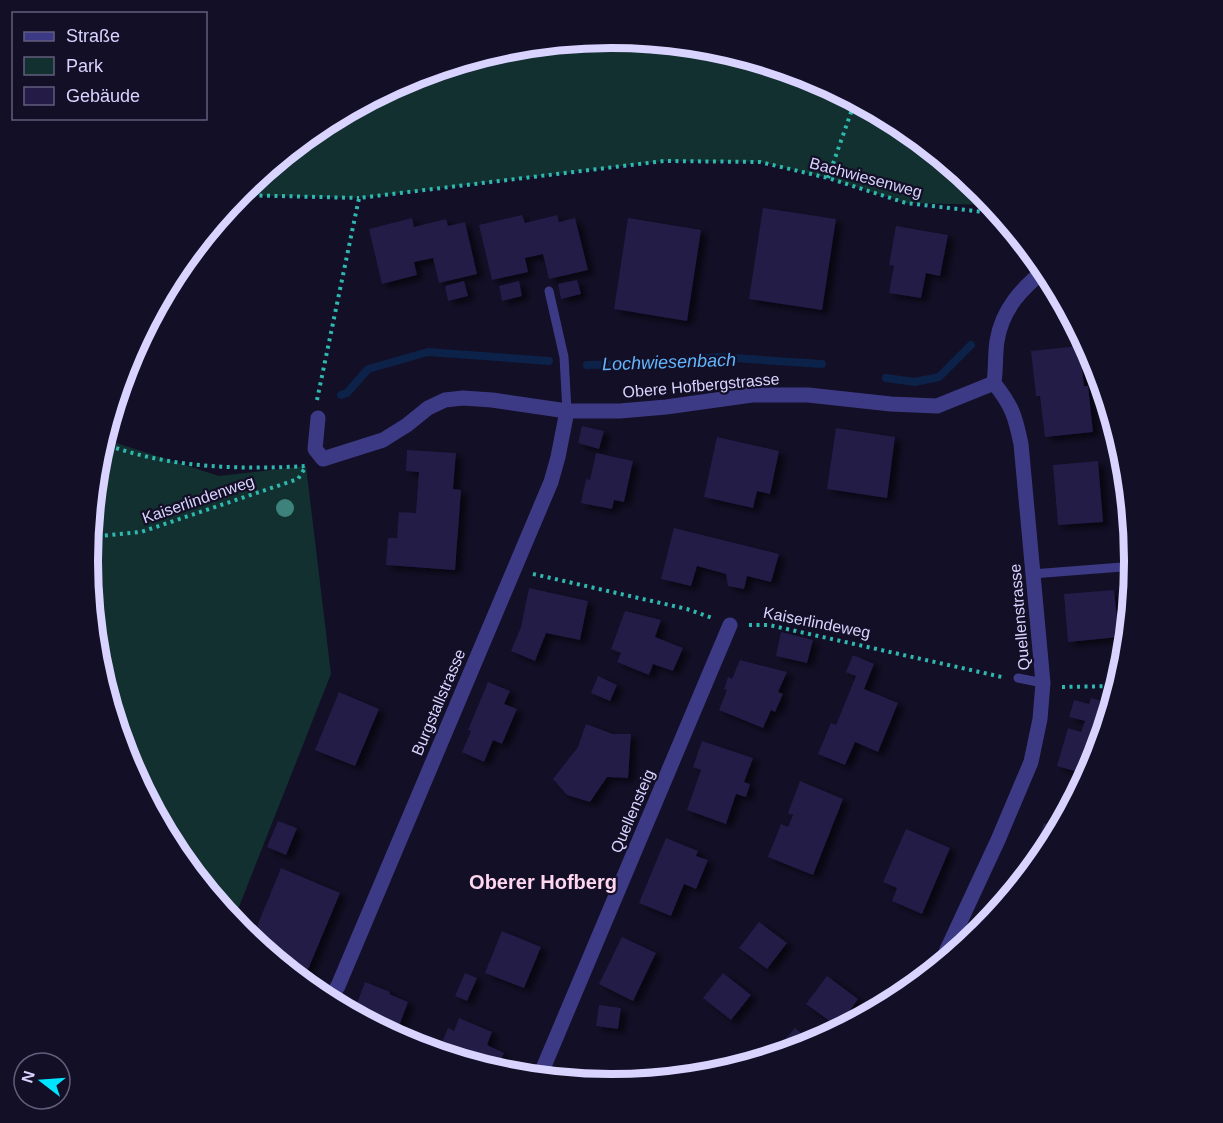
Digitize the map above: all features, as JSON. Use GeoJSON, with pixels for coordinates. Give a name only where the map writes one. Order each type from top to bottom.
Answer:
{"type":"FeatureCollection","features":[{"type":"Feature","properties":{"kind":"street"},"geometry":{"type":"LineString","coordinates":[[994,383],[997,340],[1005,315],[1019,294],[1038,275]]}},
{"type":"Feature","properties":{"kind":"street","name":"Obere Hofbergstrasse"},"geometry":{"type":"LineString","coordinates":[[318,418],[315,449],[323,459],[383,440],[428,408],[445,400],[463,398],[492,400],[567,411],[666,407],[752,395],[808,395],[891,405],[937,406],[994,383]]}},
{"type":"Feature","properties":{"kind":"street","name":"Quellenstrasse"},"geometry":{"type":"LineString","coordinates":[[947,951],[1031,762],[1040,719],[1043,683],[1021,444],[1013,411],[994,383]]}},
{"type":"Feature","properties":{"kind":"street","name":"Burgstallstrasse"},"geometry":{"type":"LineString","coordinates":[[334,993],[551,482],[567,411]]}},
{"type":"Feature","properties":{"kind":"street","name":"Quellensteig"},"geometry":{"type":"LineString","coordinates":[[542,1071],[730,625]]}},
{"type":"Feature","properties":{"kind":"lane"},"geometry":{"type":"LineString","coordinates":[[549,291],[564,357],[567,411]]}},
{"type":"Feature","properties":{"kind":"lane"},"geometry":{"type":"LineString","coordinates":[[1032,574],[1125,567]]}},
{"type":"Feature","properties":{"kind":"lane"},"geometry":{"type":"LineString","coordinates":[[1018,678],[1043,683]]}},
{"type":"Feature","properties":{"kind":"path"},"geometry":{"type":"LineString","coordinates":[[828,178],[852,108]]}},
{"type":"Feature","properties":{"kind":"path","name":"Bachwiesenweg"},"geometry":{"type":"LineString","coordinates":[[251,195],[359,198],[664,161],[760,162],[828,178],[906,204],[989,213]]}},
{"type":"Feature","properties":{"kind":"path"},"geometry":{"type":"LineString","coordinates":[[318,418],[315,411],[359,198]]}},
{"type":"Feature","properties":{"kind":"path","name":"Kaiserlindenweg"},"geometry":{"type":"LineString","coordinates":[[99,536],[141,532],[298,478],[306,466],[274,468],[212,466],[165,460],[111,447]]}},
{"type":"Feature","properties":{"kind":"path","name":"Kaiserlindeweg"},"geometry":{"type":"LineString","coordinates":[[514,567],[535,575],[687,609],[730,625],[769,625],[995,676],[1018,678]]}},
{"type":"Feature","properties":{"kind":"path"},"geometry":{"type":"LineString","coordinates":[[1043,683],[1057,687],[1110,686]]}},
{"type":"Feature","properties":{"kind":"green space"},"geometry":{"type":"Polygon","coordinates":[[[612,48],[679,52],[712,58],[744,65],[808,87],[839,101],[897,135],[950,175],[981,205],[906,203],[828,178],[760,162],[664,161],[359,198],[251,195],[299,154],[326,135],[384,101],[415,87],[479,65],[511,58],[544,52],[612,48]]]}},
{"type":"Feature","properties":{"kind":"green space"},"geometry":{"type":"Polygon","coordinates":[[[112,442],[219,476],[306,466],[331,674],[237,913],[204,874],[167,818],[137,758],[115,694],[102,629],[98,562],[102,494],[112,442]]]}},
{"type":"Feature","properties":{"kind":"building"},"geometry":{"type":"Polygon","coordinates":[[[763,208],[836,219],[822,310],[749,299],[763,208]]]}},
{"type":"Feature","properties":{"kind":"building"},"geometry":{"type":"Polygon","coordinates":[[[522,215],[525,223],[557,215],[559,222],[575,218],[588,270],[549,279],[543,254],[525,258],[528,272],[492,280],[479,225],[522,215]]]}},
{"type":"Feature","properties":{"kind":"building"},"geometry":{"type":"Polygon","coordinates":[[[412,218],[414,227],[446,219],[448,226],[465,222],[477,274],[439,283],[433,258],[414,262],[417,275],[382,284],[369,229],[412,218]]]}},
{"type":"Feature","properties":{"kind":"building"},"geometry":{"type":"Polygon","coordinates":[[[628,218],[701,230],[687,321],[614,309],[628,218]]]}},
{"type":"Feature","properties":{"kind":"building"},"geometry":{"type":"Polygon","coordinates":[[[896,226],[948,235],[940,276],[926,273],[921,298],[889,293],[894,266],[889,265],[896,226]]]}},
{"type":"Feature","properties":{"kind":"building"},"geometry":{"type":"Polygon","coordinates":[[[577,280],[581,294],[561,299],[558,284],[577,280]]]}},
{"type":"Feature","properties":{"kind":"building"},"geometry":{"type":"Polygon","coordinates":[[[464,281],[468,296],[448,301],[445,286],[464,281]]]}},
{"type":"Feature","properties":{"kind":"building"},"geometry":{"type":"Polygon","coordinates":[[[519,281],[522,296],[502,301],[499,286],[519,281]]]}},
{"type":"Feature","properties":{"kind":"building"},"geometry":{"type":"Polygon","coordinates":[[[1077,346],[1084,386],[1088,386],[1093,432],[1045,437],[1040,396],[1036,396],[1031,351],[1077,346]]]}},
{"type":"Feature","properties":{"kind":"building"},"geometry":{"type":"Polygon","coordinates":[[[582,426],[604,431],[599,449],[578,443],[582,426]]]}},
{"type":"Feature","properties":{"kind":"building"},"geometry":{"type":"Polygon","coordinates":[[[836,428],[895,437],[887,498],[827,489],[836,428]]]}},
{"type":"Feature","properties":{"kind":"building"},"geometry":{"type":"Polygon","coordinates":[[[717,437],[779,451],[770,494],[757,491],[753,508],[704,497],[717,437]]]}},
{"type":"Feature","properties":{"kind":"building"},"geometry":{"type":"Polygon","coordinates":[[[407,450],[456,453],[453,489],[461,490],[455,570],[386,565],[388,538],[397,538],[399,512],[416,513],[419,472],[406,471],[407,450]]]}},
{"type":"Feature","properties":{"kind":"building"},"geometry":{"type":"Polygon","coordinates":[[[596,453],[633,461],[624,502],[614,500],[612,509],[581,503],[586,479],[590,480],[596,453]]]}},
{"type":"Feature","properties":{"kind":"building"},"geometry":{"type":"Polygon","coordinates":[[[1098,461],[1103,522],[1058,525],[1053,465],[1098,461]]]}},
{"type":"Feature","properties":{"kind":"building"},"geometry":{"type":"Polygon","coordinates":[[[674,528],[779,554],[771,582],[747,576],[744,589],[728,586],[726,574],[697,566],[691,586],[661,579],[674,528]]]}},
{"type":"Feature","properties":{"kind":"building"},"geometry":{"type":"Polygon","coordinates":[[[529,588],[588,601],[580,640],[546,633],[535,661],[511,651],[521,627],[529,588]]]}},
{"type":"Feature","properties":{"kind":"building"},"geometry":{"type":"Polygon","coordinates":[[[1114,590],[1119,637],[1068,642],[1064,594],[1114,590]]]}},
{"type":"Feature","properties":{"kind":"building"},"geometry":{"type":"Polygon","coordinates":[[[625,611],[661,620],[655,637],[683,648],[673,671],[653,664],[649,675],[617,662],[621,653],[611,649],[625,611]]]}},
{"type":"Feature","properties":{"kind":"building"},"geometry":{"type":"Polygon","coordinates":[[[781,632],[813,640],[807,663],[776,656],[781,632]]]}},
{"type":"Feature","properties":{"kind":"building"},"geometry":{"type":"Polygon","coordinates":[[[853,655],[874,664],[864,689],[898,703],[878,752],[855,742],[845,765],[818,754],[831,723],[836,725],[856,676],[846,672],[853,655]]]}},
{"type":"Feature","properties":{"kind":"building"},"geometry":{"type":"Polygon","coordinates":[[[740,660],[787,672],[778,692],[783,694],[775,712],[771,710],[763,728],[719,710],[727,690],[724,689],[728,677],[732,679],[740,660]]]}},
{"type":"Feature","properties":{"kind":"building"},"geometry":{"type":"Polygon","coordinates":[[[598,676],[617,685],[610,701],[591,693],[598,676]]]}},
{"type":"Feature","properties":{"kind":"building"},"geometry":{"type":"Polygon","coordinates":[[[488,682],[510,691],[504,704],[517,709],[502,744],[493,740],[484,762],[462,752],[471,731],[468,730],[488,682]]]}},
{"type":"Feature","properties":{"kind":"building"},"geometry":{"type":"Polygon","coordinates":[[[339,692],[379,709],[355,766],[315,750],[339,692]]]}},
{"type":"Feature","properties":{"kind":"building"},"geometry":{"type":"Polygon","coordinates":[[[1091,698],[1106,702],[1080,772],[1057,766],[1068,728],[1081,732],[1085,721],[1069,717],[1074,700],[1089,704],[1091,698]]]}},
{"type":"Feature","properties":{"kind":"building"},"geometry":{"type":"Polygon","coordinates":[[[586,724],[613,734],[631,734],[628,778],[607,777],[590,802],[567,795],[553,779],[578,747],[586,724]]]}},
{"type":"Feature","properties":{"kind":"building"},"geometry":{"type":"Polygon","coordinates":[[[702,741],[753,758],[744,782],[750,784],[746,797],[736,794],[726,824],[687,810],[701,770],[693,767],[702,741]]]}},
{"type":"Feature","properties":{"kind":"building"},"geometry":{"type":"Polygon","coordinates":[[[800,781],[843,799],[813,875],[768,857],[781,824],[788,827],[793,815],[788,813],[800,781]]]}},
{"type":"Feature","properties":{"kind":"building"},"geometry":{"type":"Polygon","coordinates":[[[1063,793],[1069,795],[1056,818],[1034,852],[1044,823],[1051,825],[1063,793]]]}},
{"type":"Feature","properties":{"kind":"building"},"geometry":{"type":"Polygon","coordinates":[[[278,821],[297,828],[286,855],[267,847],[278,821]]]}},
{"type":"Feature","properties":{"kind":"building"},"geometry":{"type":"Polygon","coordinates":[[[906,829],[950,848],[922,914],[892,901],[897,888],[883,882],[906,829]]]}},
{"type":"Feature","properties":{"kind":"building"},"geometry":{"type":"Polygon","coordinates":[[[666,838],[698,851],[696,856],[708,860],[696,889],[684,884],[671,916],[639,903],[666,838]]]}},
{"type":"Feature","properties":{"kind":"building"},"geometry":{"type":"Polygon","coordinates":[[[281,868],[340,893],[306,974],[255,931],[281,868]]]}},
{"type":"Feature","properties":{"kind":"building"},"geometry":{"type":"Polygon","coordinates":[[[759,922],[787,943],[767,969],[739,948],[759,922]]]}},
{"type":"Feature","properties":{"kind":"building"},"geometry":{"type":"Polygon","coordinates":[[[502,931],[541,947],[524,988],[485,973],[502,931]]]}},
{"type":"Feature","properties":{"kind":"building"},"geometry":{"type":"Polygon","coordinates":[[[622,937],[656,953],[633,1001],[599,984],[622,937]]]}},
{"type":"Feature","properties":{"kind":"building"},"geometry":{"type":"Polygon","coordinates":[[[465,973],[477,978],[467,1001],[455,996],[465,973]]]}},
{"type":"Feature","properties":{"kind":"building"},"geometry":{"type":"Polygon","coordinates":[[[723,973],[751,995],[731,1020],[703,998],[723,973]]]}},
{"type":"Feature","properties":{"kind":"building"},"geometry":{"type":"Polygon","coordinates":[[[827,976],[858,999],[843,1020],[834,1024],[806,1004],[827,976]]]}},
{"type":"Feature","properties":{"kind":"building"},"geometry":{"type":"Polygon","coordinates":[[[365,982],[408,1002],[398,1028],[356,1006],[365,982]]]}},
{"type":"Feature","properties":{"kind":"building"},"geometry":{"type":"Polygon","coordinates":[[[599,1005],[621,1008],[618,1029],[596,1026],[599,1005]]]}},
{"type":"Feature","properties":{"kind":"building"},"geometry":{"type":"Polygon","coordinates":[[[459,1018],[492,1032],[487,1045],[504,1053],[500,1063],[440,1046],[448,1028],[454,1031],[459,1018]]]}},
{"type":"Feature","properties":{"kind":"building"},"geometry":{"type":"Polygon","coordinates":[[[795,1028],[806,1037],[778,1047],[795,1028]]]}},
{"type":"Feature","properties":{"kind":"waterway","name":"Lochwiesenbach"},"geometry":{"type":"LineString","coordinates":[[886,378],[915,382],[939,377],[971,345]]}},
{"type":"Feature","properties":{"kind":"waterway","name":"Lochwiesenbach"},"geometry":{"type":"LineString","coordinates":[[341,395],[347,393],[368,369],[428,352],[549,361]]}},
{"type":"Feature","properties":{"kind":"waterway","name":"Lochwiesenbach"},"geometry":{"type":"LineString","coordinates":[[587,365],[651,364],[718,357],[822,364]]}},
{"type":"Feature","properties":{"kind":"district","name":"Oberer Hofberg"},"geometry":{"type":"Point","coordinates":[543,882]}}]}
